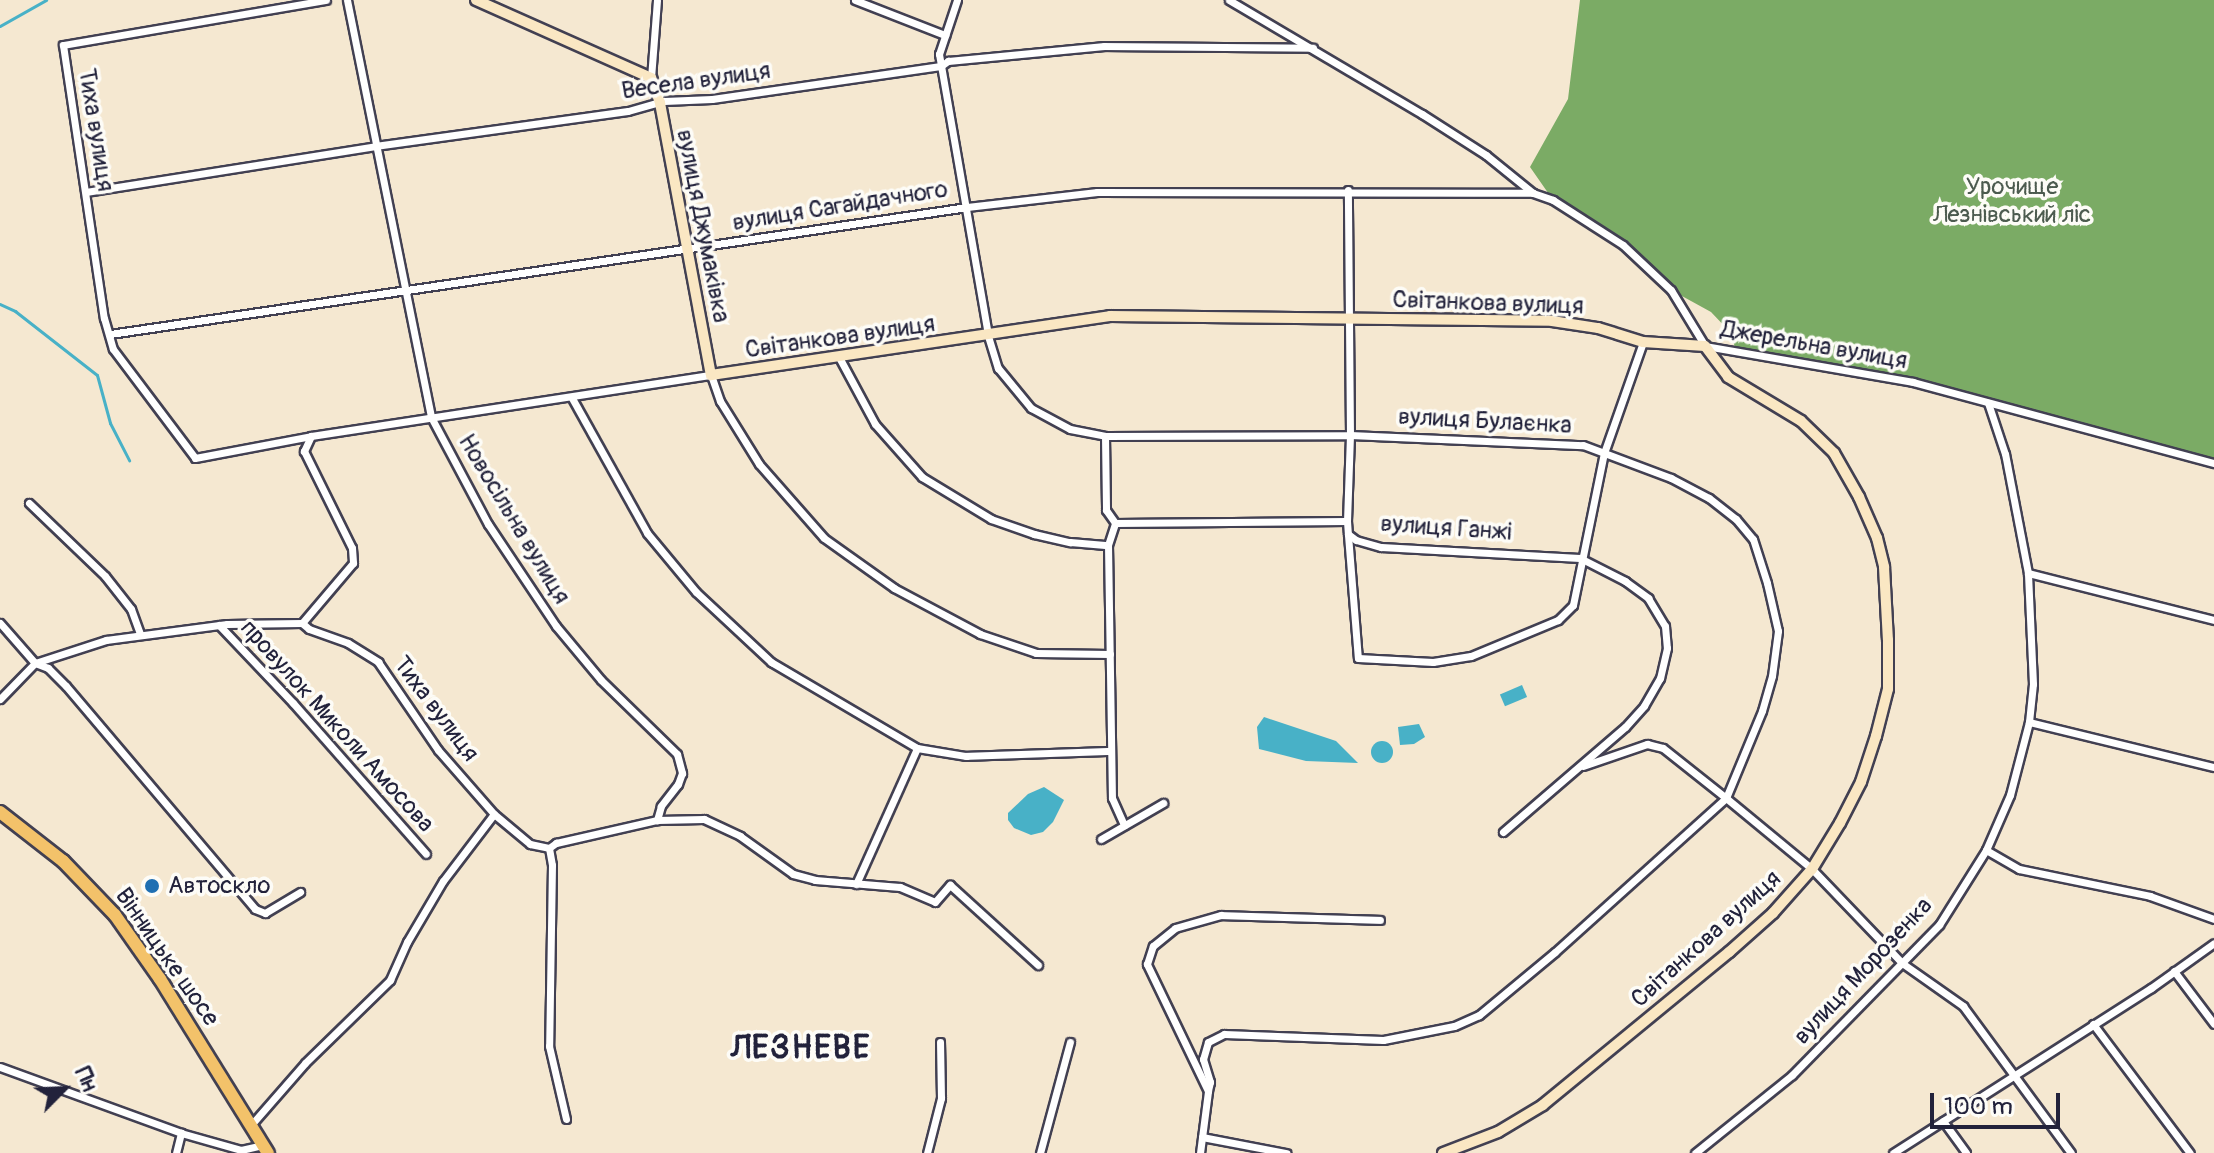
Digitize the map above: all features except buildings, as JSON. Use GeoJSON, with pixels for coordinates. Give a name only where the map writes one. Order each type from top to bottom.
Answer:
{"type":"FeatureCollection","features":[{"type":"Feature","properties":{"kind":"main road","name":"Вінницьке шосе"},"geometry":{"type":"LineString","coordinates":[[0,812],[63,861],[115,915],[160,979],[266,1149]]}},
{"type":"Feature","properties":{"kind":"street","name":"Тиха вулиця"},"geometry":{"type":"LineString","coordinates":[[195,458],[113,349],[104,318],[63,45],[326,0]]}},
{"type":"Feature","properties":{"kind":"street","name":"Новосільна вулиця"},"geometry":{"type":"LineString","coordinates":[[347,0],[431,417],[488,524],[556,626],[601,680],[677,754],[682,773],[678,784],[661,806],[657,820]]}},
{"type":"Feature","properties":{"kind":"street"},"geometry":{"type":"LineString","coordinates":[[476,0],[651,78]]}},
{"type":"Feature","properties":{"kind":"street","name":"вулиця Джумаківка"},"geometry":{"type":"LineString","coordinates":[[657,0],[651,78],[660,103],[711,375],[720,401],[759,464],[824,538],[894,588],[980,634],[1036,653],[1110,654]]}},
{"type":"Feature","properties":{"kind":"street"},"geometry":{"type":"LineString","coordinates":[[855,0],[945,35]]}},
{"type":"Feature","properties":{"kind":"street","name":"вулиця Булаєнка"},"geometry":{"type":"LineString","coordinates":[[957,0],[939,54],[988,336],[998,368],[1031,408],[1070,429],[1105,436],[1350,435],[1583,445],[1671,478],[1709,498],[1736,519],[1753,539],[1778,631],[1762,711],[1726,798],[1555,952],[1479,1015],[1454,1026],[1383,1040],[1224,1034],[1208,1042],[1203,1059],[1210,1082],[1200,1153]]}},
{"type":"Feature","properties":{"kind":"street","name":"Джерельна вулиця"},"geometry":{"type":"LineString","coordinates":[[1229,0],[1486,155],[1533,193],[1553,200],[1588,222],[1651,269],[1671,290],[1705,346],[1913,382],[2214,463]]}},
{"type":"Feature","properties":{"kind":"street","name":"Весела вулиця"},"geometry":{"type":"LineString","coordinates":[[86,192],[375,146],[628,111],[660,103],[941,66],[948,61],[1104,46],[1313,48]]}},
{"type":"Feature","properties":{"kind":"street"},"geometry":{"type":"LineString","coordinates":[[1347,521],[1350,435],[1348,190]]}},
{"type":"Feature","properties":{"kind":"street","name":"вулиця Сагайдачного"},"geometry":{"type":"LineString","coordinates":[[110,334],[967,207],[1097,192],[1348,190],[1533,193]]}},
{"type":"Feature","properties":{"kind":"street","name":"Світанкова вулиця"},"geometry":{"type":"LineString","coordinates":[[195,458],[431,417],[840,359],[1110,316],[1552,321],[1598,328],[1643,342],[1705,346],[1728,377],[1801,421],[1834,453],[1871,523],[1884,567],[1888,689],[1861,782],[1812,869],[1773,913],[1543,1105],[1498,1132],[1443,1153]]}},
{"type":"Feature","properties":{"kind":"street"},"geometry":{"type":"LineString","coordinates":[[1348,534],[1358,658],[1433,662],[1471,656],[1558,620],[1573,605],[1580,558],[1604,453],[1643,342]]}},
{"type":"Feature","properties":{"kind":"street"},"geometry":{"type":"LineString","coordinates":[[840,359],[875,424],[922,477],[991,519],[1070,542],[1108,545]]}},
{"type":"Feature","properties":{"kind":"street"},"geometry":{"type":"LineString","coordinates":[[572,398],[647,533],[696,592],[771,662],[917,748],[966,756],[1111,751]]}},
{"type":"Feature","properties":{"kind":"street","name":"вулиця Морозенка"},"geometry":{"type":"LineString","coordinates":[[1695,1153],[1792,1075],[1939,925],[1986,850],[2010,795],[2029,722],[2033,684],[2028,573],[2005,454],[1988,403]]}},
{"type":"Feature","properties":{"kind":"street"},"geometry":{"type":"LineString","coordinates":[[0,699],[35,663],[106,640],[219,625],[302,623],[353,563],[352,548],[304,451],[311,436]]}},
{"type":"Feature","properties":{"kind":"street"},"geometry":{"type":"LineString","coordinates":[[1105,436],[1106,510],[1115,523],[1108,545],[1112,798],[1124,825]]}},
{"type":"Feature","properties":{"kind":"street"},"geometry":{"type":"LineString","coordinates":[[29,503],[105,576],[131,609],[140,634]]}},
{"type":"Feature","properties":{"kind":"street","name":"вулиця Ганжі"},"geometry":{"type":"LineString","coordinates":[[1115,523],[1347,521],[1348,534],[1356,540],[1381,547],[1580,558],[1625,581],[1648,598],[1665,626],[1667,648],[1660,678],[1644,706],[1625,727],[1503,832]]}},
{"type":"Feature","properties":{"kind":"street"},"geometry":{"type":"LineString","coordinates":[[2028,573],[2214,620]]}},
{"type":"Feature","properties":{"kind":"street"},"geometry":{"type":"LineString","coordinates":[[0,623],[35,663],[48,668],[66,686],[255,909],[265,913],[300,892]]}},
{"type":"Feature","properties":{"kind":"street","name":"Тиха вулиця"},"geometry":{"type":"LineString","coordinates":[[302,623],[316,633],[348,643],[378,662],[438,750],[494,814],[530,844],[549,848]]}},
{"type":"Feature","properties":{"kind":"street","name":"провулок Миколи Амосова"},"geometry":{"type":"LineString","coordinates":[[219,625],[426,854]]}},
{"type":"Feature","properties":{"kind":"street"},"geometry":{"type":"LineString","coordinates":[[2029,722],[2214,767]]}},
{"type":"Feature","properties":{"kind":"street"},"geometry":{"type":"LineString","coordinates":[[1578,768],[1647,744],[1663,748],[1812,869],[1902,963],[1963,1006],[2071,1153]]}},
{"type":"Feature","properties":{"kind":"street"},"geometry":{"type":"LineString","coordinates":[[856,884],[917,748]]}},
{"type":"Feature","properties":{"kind":"street"},"geometry":{"type":"LineString","coordinates":[[1101,839],[1163,803]]}},
{"type":"Feature","properties":{"kind":"street"},"geometry":{"type":"LineString","coordinates":[[251,1125],[305,1063],[390,980],[407,942],[443,881],[494,814]]}},
{"type":"Feature","properties":{"kind":"street"},"geometry":{"type":"LineString","coordinates":[[566,1119],[549,1046],[552,865],[549,848],[657,820],[704,819],[740,836],[793,874],[900,887],[935,902],[950,885],[1038,965]]}},
{"type":"Feature","properties":{"kind":"street"},"geometry":{"type":"LineString","coordinates":[[1986,850],[2019,869],[2150,896],[2214,919]]}},
{"type":"Feature","properties":{"kind":"street"},"geometry":{"type":"LineString","coordinates":[[1208,1091],[1147,964],[1153,946],[1161,936],[1193,921],[1221,915],[1380,920]]}},
{"type":"Feature","properties":{"kind":"street"},"geometry":{"type":"LineString","coordinates":[[1893,1153],[2214,943]]}},
{"type":"Feature","properties":{"kind":"street"},"geometry":{"type":"LineString","coordinates":[[2174,971],[2214,1024]]}},
{"type":"Feature","properties":{"kind":"street"},"geometry":{"type":"LineString","coordinates":[[2093,1024],[2190,1153]]}},
{"type":"Feature","properties":{"kind":"street"},"geometry":{"type":"LineString","coordinates":[[927,1153],[941,1098],[940,1042]]}},
{"type":"Feature","properties":{"kind":"street"},"geometry":{"type":"LineString","coordinates":[[1040,1153],[1070,1042]]}},
{"type":"Feature","properties":{"kind":"street"},"geometry":{"type":"LineString","coordinates":[[0,1067],[181,1133],[241,1150],[266,1149]]}},
{"type":"Feature","properties":{"kind":"street"},"geometry":{"type":"LineString","coordinates":[[1943,1121],[1966,1153]]}},
{"type":"Feature","properties":{"kind":"street"},"geometry":{"type":"LineString","coordinates":[[176,1153],[181,1133]]}},
{"type":"Feature","properties":{"kind":"street"},"geometry":{"type":"LineString","coordinates":[[1202,1137],[1286,1153]]}},
{"type":"Feature","properties":{"kind":"green space","name":"Урочище Лезнівський ліс"},"geometry":{"type":"Polygon","coordinates":[[[1580,0],[2214,0],[2214,463],[1913,382],[1735,348],[1731,333],[1711,312],[1671,290],[1623,245],[1553,200],[1530,167],[1568,99],[1580,0]]]}},
{"type":"Feature","properties":{"kind":"water"},"geometry":{"type":"Polygon","coordinates":[[[1522,685],[1527,697],[1505,706],[1500,694],[1522,685]]]}},
{"type":"Feature","properties":{"kind":"water"},"geometry":{"type":"Polygon","coordinates":[[[1264,717],[1336,741],[1358,763],[1306,761],[1259,749],[1257,727],[1264,717]]]}},
{"type":"Feature","properties":{"kind":"water"},"geometry":{"type":"Polygon","coordinates":[[[1419,724],[1425,737],[1414,744],[1400,745],[1398,727],[1419,724]]]}},
{"type":"Feature","properties":{"kind":"water"},"geometry":{"type":"Polygon","coordinates":[[[1382,741],[1390,744],[1393,752],[1390,760],[1382,763],[1374,760],[1371,752],[1374,744],[1382,741]]]}},
{"type":"Feature","properties":{"kind":"water"},"geometry":{"type":"Polygon","coordinates":[[[1044,787],[1064,800],[1053,822],[1043,832],[1031,835],[1014,828],[1008,820],[1008,813],[1028,794],[1044,787]]]}},
{"type":"Feature","properties":{"kind":"waterway"},"geometry":{"type":"LineString","coordinates":[[0,26],[46,0]]}},
{"type":"Feature","properties":{"kind":"waterway"},"geometry":{"type":"LineString","coordinates":[[0,304],[15,311],[97,375],[110,423],[129,460]]}},
{"type":"Feature","properties":{"kind":"place","name":"Автоскло"},"geometry":{"type":"Point","coordinates":[152,886]}},
{"type":"Feature","properties":{"kind":"district","name":"ЛЕЗНЕВЕ"},"geometry":{"type":"Point","coordinates":[801,1048]}}]}
